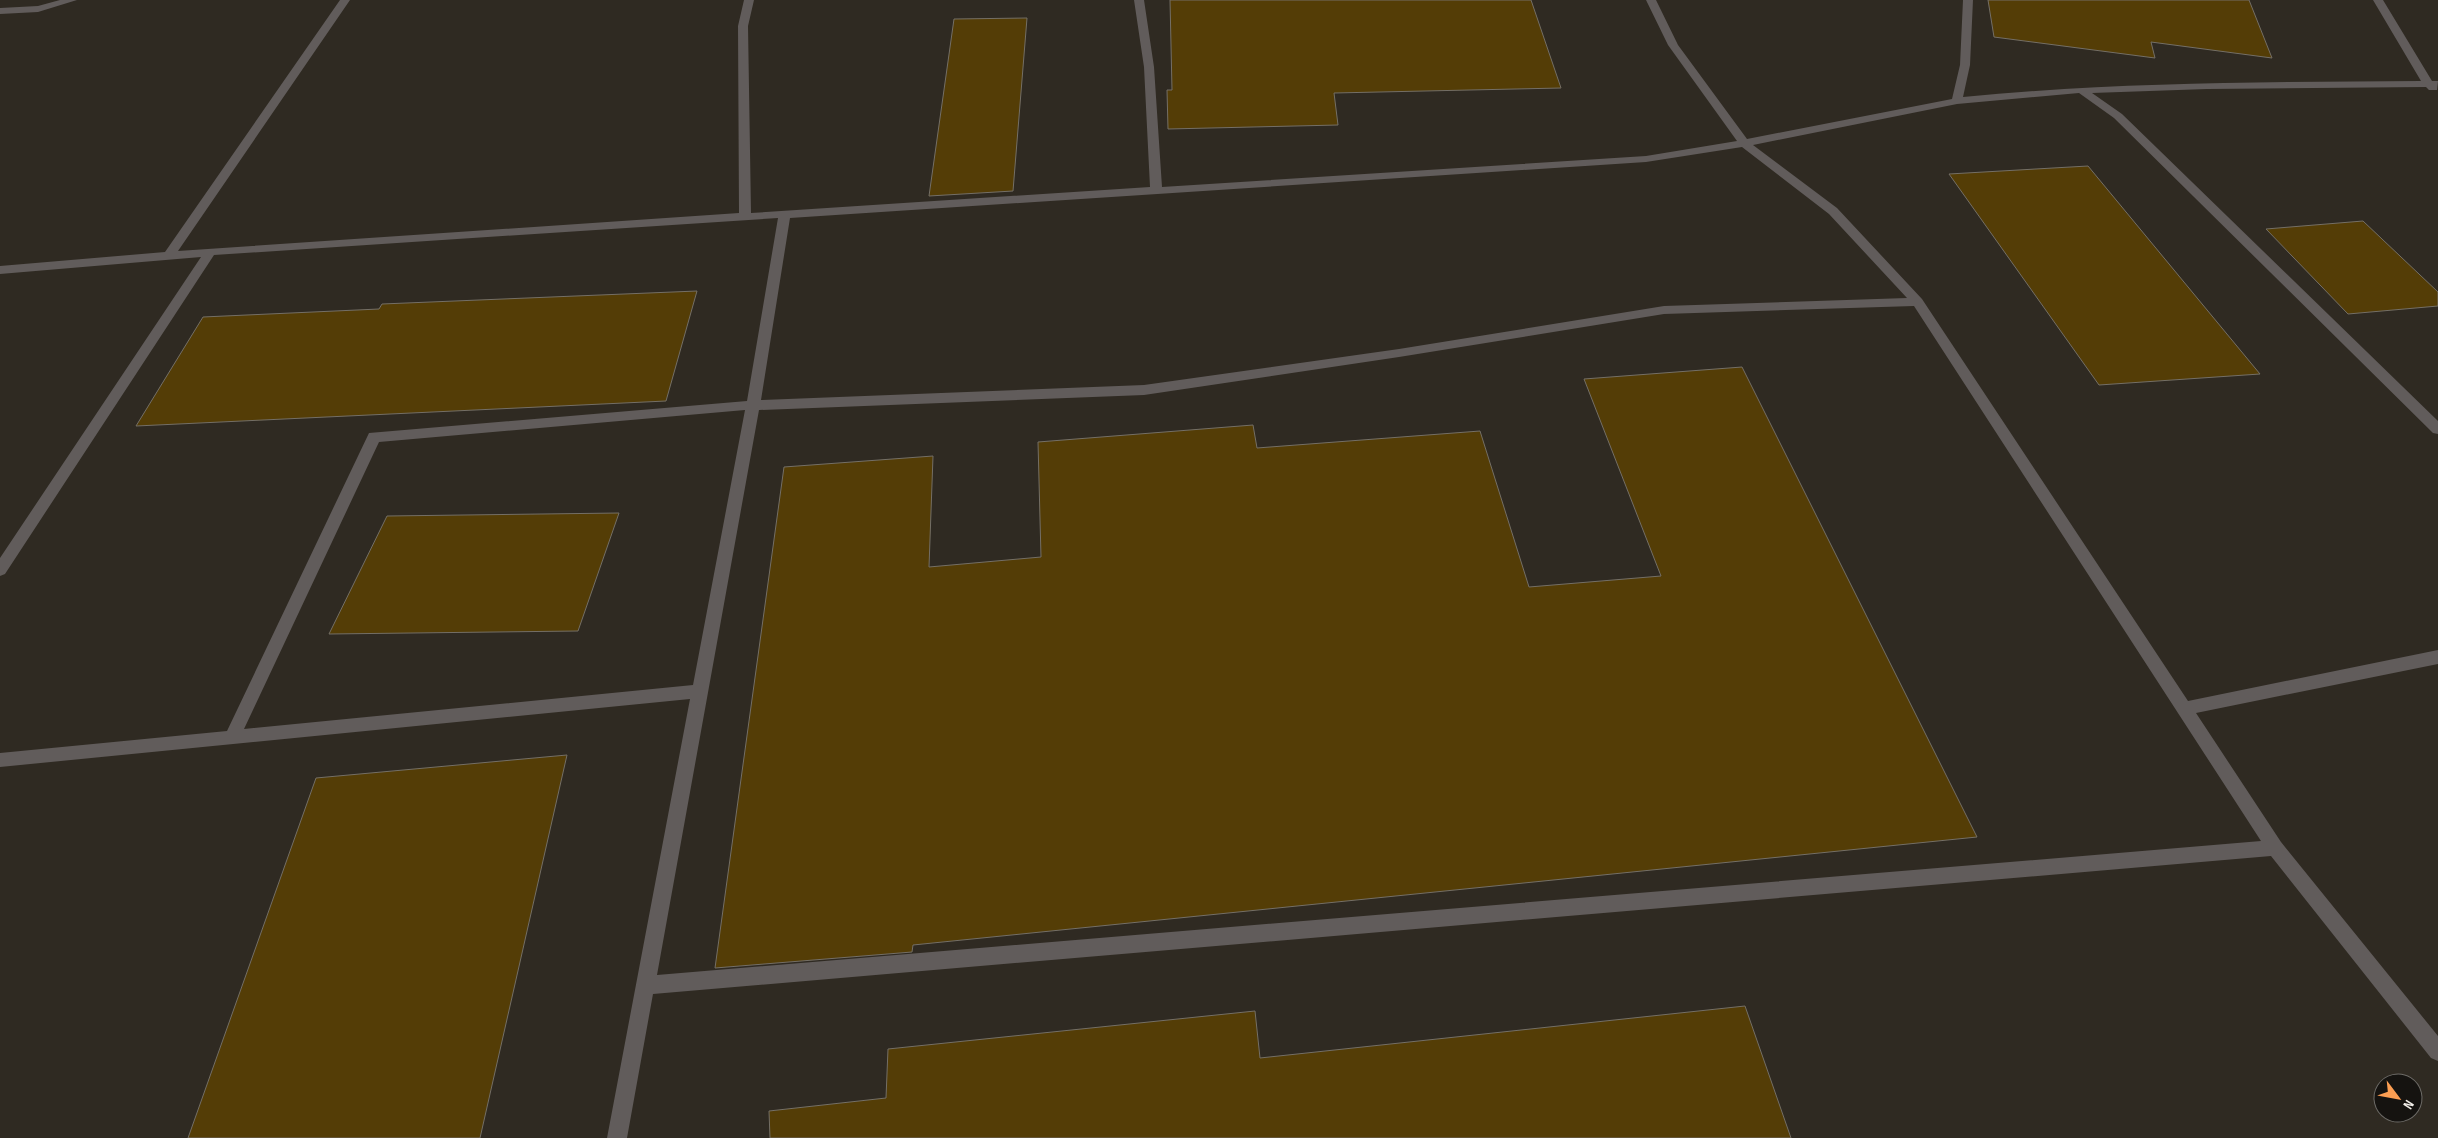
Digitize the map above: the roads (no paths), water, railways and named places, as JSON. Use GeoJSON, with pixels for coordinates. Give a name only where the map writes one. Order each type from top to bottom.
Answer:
{"type":"FeatureCollection","features":[{"type":"Feature","properties":{"kind":"street"},"geometry":{"type":"LineString","coordinates":[[0,11],[38,9],[72,0]]}},
{"type":"Feature","properties":{"kind":"street"},"geometry":{"type":"LineString","coordinates":[[168,256],[346,0]]}},
{"type":"Feature","properties":{"kind":"street"},"geometry":{"type":"LineString","coordinates":[[745,217],[742,26],[749,0]]}},
{"type":"Feature","properties":{"kind":"street"},"geometry":{"type":"LineString","coordinates":[[1139,0],[1149,67],[1156,190]]}},
{"type":"Feature","properties":{"kind":"street"},"geometry":{"type":"LineString","coordinates":[[1651,0],[1673,45],[1744,143],[1833,212],[1918,302],[2275,848],[2438,1051]]}},
{"type":"Feature","properties":{"kind":"street"},"geometry":{"type":"LineString","coordinates":[[1957,101],[1965,64],[1968,0]]}},
{"type":"Feature","properties":{"kind":"street"},"geometry":{"type":"LineString","coordinates":[[2378,0],[2438,92]]}},
{"type":"Feature","properties":{"kind":"street"},"geometry":{"type":"LineString","coordinates":[[0,270],[210,252],[1646,159],[1744,143],[1957,101],[2081,90],[2433,83]]}},
{"type":"Feature","properties":{"kind":"street"},"geometry":{"type":"LineString","coordinates":[[2081,90],[2118,116],[2438,429]]}},
{"type":"Feature","properties":{"kind":"street"},"geometry":{"type":"LineString","coordinates":[[617,1138],[701,691],[786,214]]}},
{"type":"Feature","properties":{"kind":"street"},"geometry":{"type":"LineString","coordinates":[[0,570],[210,252]]}},
{"type":"Feature","properties":{"kind":"street"},"geometry":{"type":"LineString","coordinates":[[232,737],[374,437],[753,405],[1144,390],[1399,353],[1664,310],[1918,302]]}},
{"type":"Feature","properties":{"kind":"street"},"geometry":{"type":"LineString","coordinates":[[2183,708],[2438,657]]}},
{"type":"Feature","properties":{"kind":"street"},"geometry":{"type":"LineString","coordinates":[[0,760],[701,691]]}},
{"type":"Feature","properties":{"kind":"street"},"geometry":{"type":"LineString","coordinates":[[646,985],[2275,848]]}}]}
